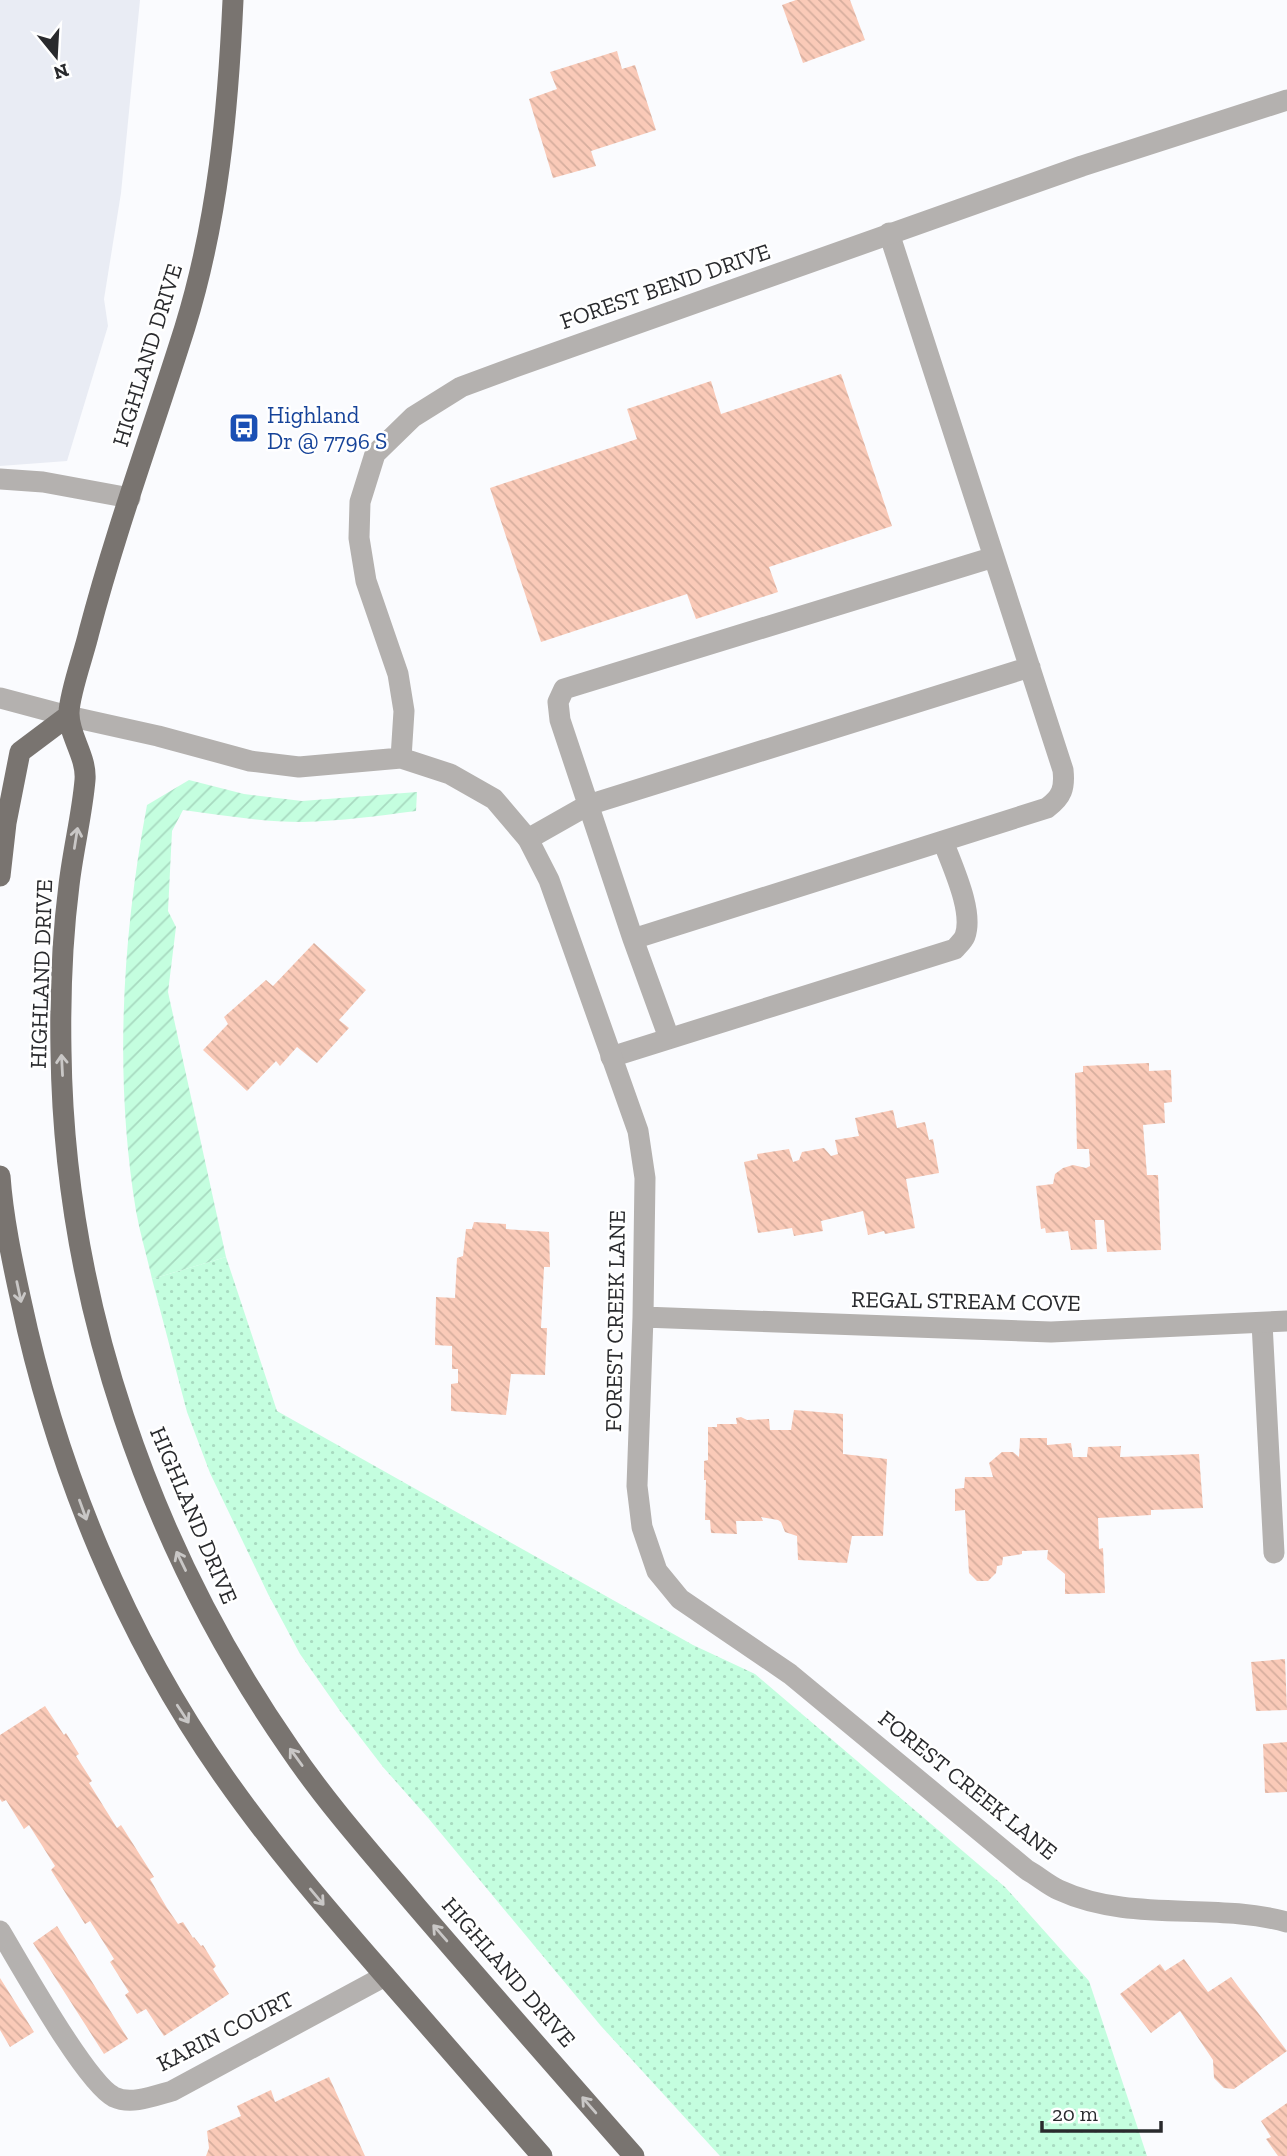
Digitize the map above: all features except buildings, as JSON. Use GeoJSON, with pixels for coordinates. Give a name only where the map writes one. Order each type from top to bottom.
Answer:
{"type":"FeatureCollection","features":[{"type":"Feature","properties":{"kind":"main road","name":"HIGHLAND DRIVE"},"geometry":{"type":"LineString","coordinates":[[233,0],[222,148],[203,263],[107,565],[68,716],[86,768],[69,884],[62,968],[62,1065],[72,1203],[86,1277],[104,1349],[149,1489],[211,1620],[249,1688],[292,1753],[345,1823],[634,2156]]}},
{"type":"Feature","properties":{"kind":"main road","name":"HIGHLAND DRIVE"},"geometry":{"type":"LineString","coordinates":[[0,876],[6,823],[20,752],[68,716]]}},
{"type":"Feature","properties":{"kind":"main road"},"geometry":{"type":"LineString","coordinates":[[0,1176],[15,1274],[33,1360],[58,1442],[89,1525],[128,1613],[173,1697],[224,1777],[275,1846],[542,2156]]}},
{"type":"Feature","properties":{"kind":"street","name":"FOREST BEND DRIVE"},"geometry":{"type":"LineString","coordinates":[[401,758],[404,712],[398,674],[366,581],[359,538],[360,502],[375,454],[413,417],[461,387],[889,233],[1082,166],[1287,100]]}},
{"type":"Feature","properties":{"kind":"street"},"geometry":{"type":"LineString","coordinates":[[633,939],[1047,808],[1057,801],[1063,792],[1063,770],[889,233]]}},
{"type":"Feature","properties":{"kind":"street"},"geometry":{"type":"LineString","coordinates":[[0,480],[43,482],[130,498]]}},
{"type":"Feature","properties":{"kind":"street"},"geometry":{"type":"LineString","coordinates":[[669,1038],[633,939],[561,720],[558,702],[564,689],[994,557]]}},
{"type":"Feature","properties":{"kind":"street"},"geometry":{"type":"LineString","coordinates":[[528,839],[588,805],[1030,667]]}},
{"type":"Feature","properties":{"kind":"street","name":"FOREST CREEK LANE"},"geometry":{"type":"LineString","coordinates":[[0,698],[250,761],[299,767],[401,758],[450,774],[495,799],[528,839],[549,880],[638,1131],[645,1178],[637,1486],[642,1527],[657,1571],[680,1599],[790,1674],[1027,1870],[1059,1890],[1092,1901],[1128,1908],[1258,1914],[1287,1922]]}},
{"type":"Feature","properties":{"kind":"street"},"geometry":{"type":"LineString","coordinates":[[611,1057],[955,949],[964,939],[967,912],[943,841]]}},
{"type":"Feature","properties":{"kind":"street","name":"REGAL STREAM COVE"},"geometry":{"type":"LineString","coordinates":[[643,1317],[1051,1332],[1287,1321]]}},
{"type":"Feature","properties":{"kind":"street"},"geometry":{"type":"LineString","coordinates":[[1262,1322],[1274,1553]]}},
{"type":"Feature","properties":{"kind":"street","name":"KARIN COURT"},"geometry":{"type":"LineString","coordinates":[[0,1931],[89,2074],[114,2097],[141,2100],[172,2091],[385,1976]]}},
{"type":"Feature","properties":{"kind":"shaded area"},"geometry":{"type":"Polygon","coordinates":[[[0,0],[140,0],[121,193],[104,299],[108,326],[67,461],[0,466],[0,0]]]}},
{"type":"Feature","properties":{"kind":"green space"},"geometry":{"type":"Polygon","coordinates":[[[189,780],[244,794],[302,801],[417,792],[416,811],[302,822],[257,820],[183,810],[172,831],[168,911],[176,927],[168,992],[226,1257],[152,1279],[136,1211],[125,1110],[123,1059],[127,957],[138,855],[147,805],[189,780]]]}},
{"type":"Feature","properties":{"kind":"green space"},"geometry":{"type":"Polygon","coordinates":[[[226,1257],[277,1411],[693,1645],[755,1674],[1005,1887],[1089,1981],[1147,2156],[720,2156],[601,2026],[383,1767],[300,1654],[210,1473],[187,1412],[152,1279],[226,1257]]]}},
{"type":"Feature","properties":{"kind":"place","name":"Highland Dr @ 7796 S"},"geometry":{"type":"Point","coordinates":[244,428]}}]}
